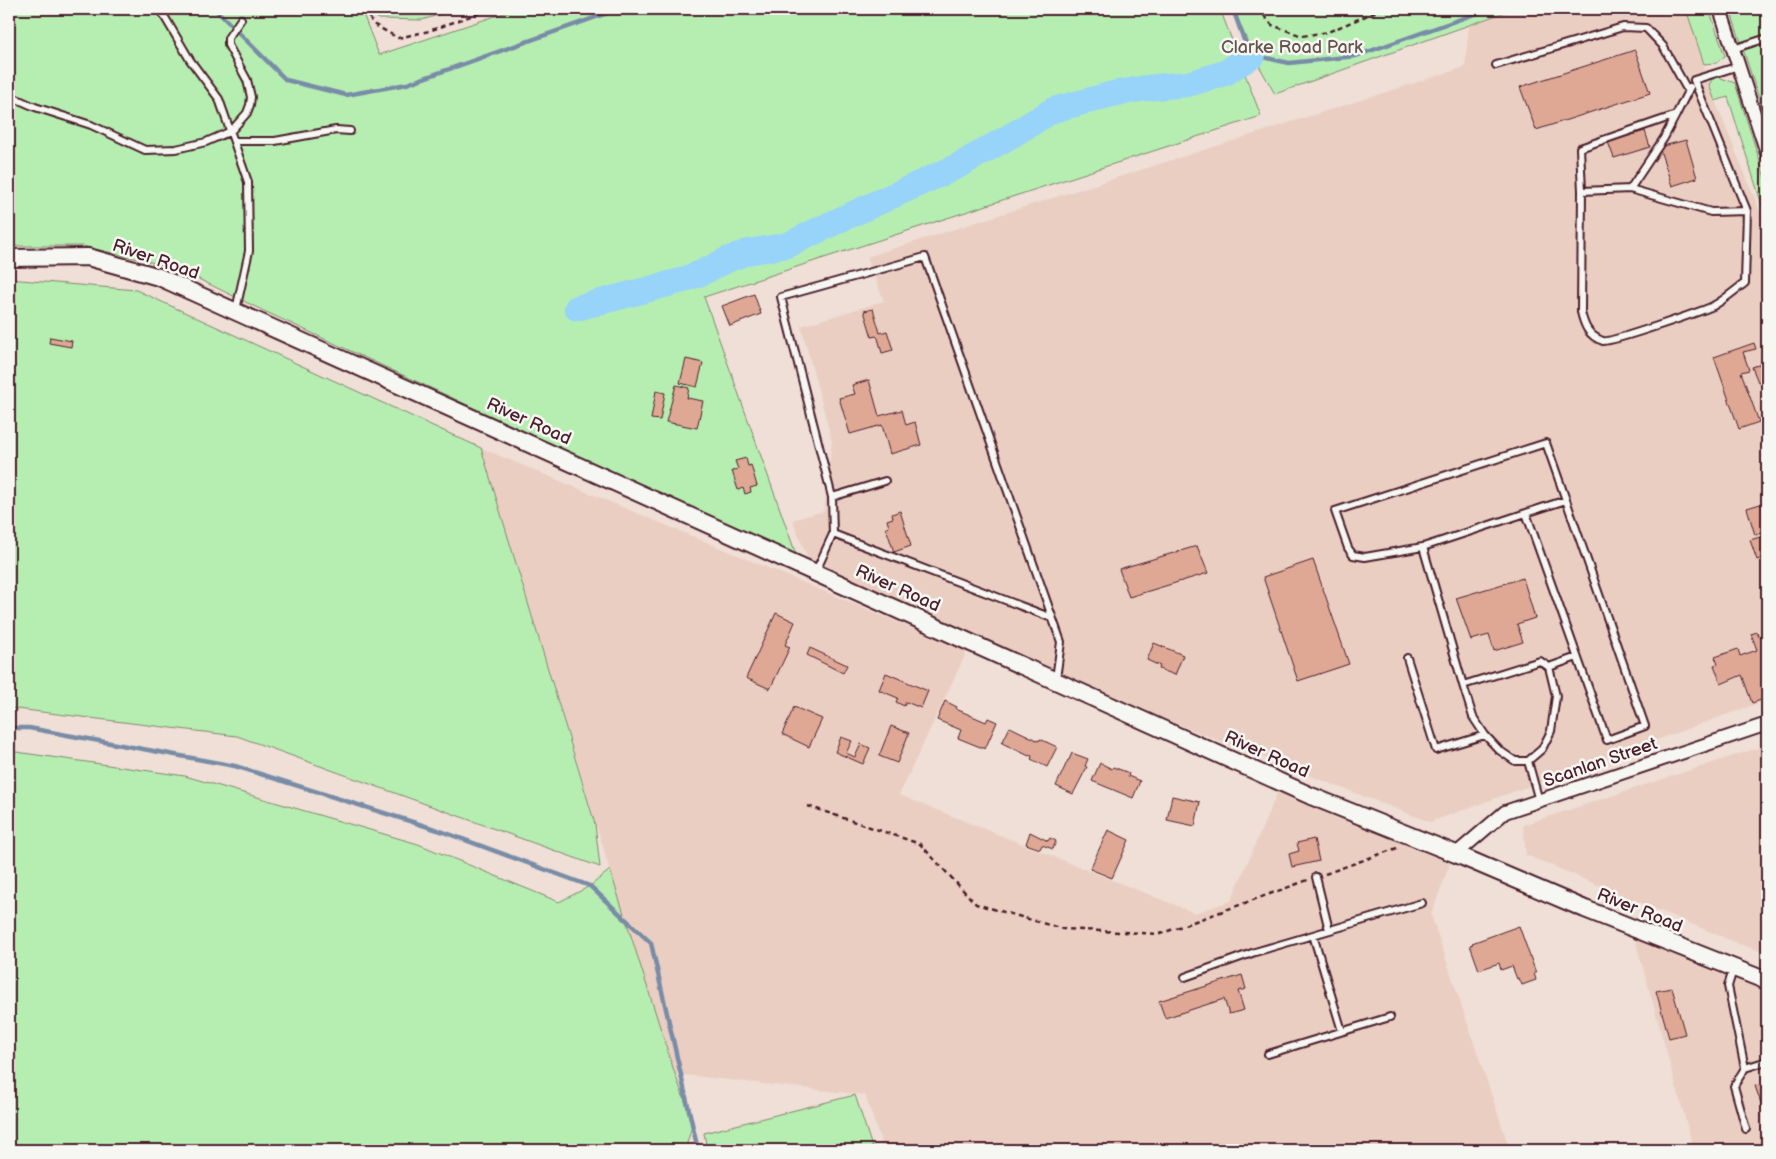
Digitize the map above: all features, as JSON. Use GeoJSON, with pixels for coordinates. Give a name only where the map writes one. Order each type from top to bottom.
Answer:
{"type":"FeatureCollection","features":[{"type":"Feature","properties":{"kind":"street"},"geometry":{"type":"LineString","coordinates":[[1720,9],[1767,153]]}},
{"type":"Feature","properties":{"kind":"street","name":"River Road"},"geometry":{"type":"LineString","coordinates":[[9,258],[88,257],[159,277],[1311,796],[1420,839],[1584,909],[1767,982]]}},
{"type":"Feature","properties":{"kind":"street","name":"Scanlan Street"},"geometry":{"type":"LineString","coordinates":[[1456,854],[1505,812],[1767,724]]}},
{"type":"Feature","properties":{"kind":"lane"},"geometry":{"type":"LineString","coordinates":[[160,9],[190,60],[219,99],[248,182],[249,251],[236,311]]}},
{"type":"Feature","properties":{"kind":"lane"},"geometry":{"type":"LineString","coordinates":[[10,96],[35,107],[91,125],[145,150],[176,149],[193,146],[231,131],[246,112],[251,97],[244,72],[228,45],[228,38],[239,21]]}},
{"type":"Feature","properties":{"kind":"lane"},"geometry":{"type":"LineString","coordinates":[[1496,65],[1623,27],[1646,28],[1663,46],[1688,91]]}},
{"type":"Feature","properties":{"kind":"lane"},"geometry":{"type":"LineString","coordinates":[[1733,49],[1767,38]]}},
{"type":"Feature","properties":{"kind":"lane"},"geometry":{"type":"LineString","coordinates":[[1630,189],[1664,138],[1694,80],[1739,66]]}},
{"type":"Feature","properties":{"kind":"lane"},"geometry":{"type":"LineString","coordinates":[[1676,115],[1580,148],[1582,191],[1581,312],[1585,326],[1593,336],[1605,342],[1632,335],[1713,306],[1745,282],[1747,211],[1694,80]]}},
{"type":"Feature","properties":{"kind":"lane"},"geometry":{"type":"LineString","coordinates":[[235,141],[275,142],[336,130],[350,131]]}},
{"type":"Feature","properties":{"kind":"lane"},"geometry":{"type":"LineString","coordinates":[[1582,191],[1630,189],[1711,212],[1747,211]]}},
{"type":"Feature","properties":{"kind":"lane"},"geometry":{"type":"LineString","coordinates":[[816,572],[833,534],[832,497],[781,296],[926,257],[1061,642],[1056,680]]}},
{"type":"Feature","properties":{"kind":"lane"},"geometry":{"type":"LineString","coordinates":[[1526,514],[1607,740],[1645,726],[1566,500],[1546,443],[1336,511],[1348,548],[1353,555],[1366,557],[1423,547],[1566,500]]}},
{"type":"Feature","properties":{"kind":"lane"},"geometry":{"type":"LineString","coordinates":[[832,497],[885,481]]}},
{"type":"Feature","properties":{"kind":"lane"},"geometry":{"type":"LineString","coordinates":[[833,534],[1052,618]]}},
{"type":"Feature","properties":{"kind":"lane"},"geometry":{"type":"LineString","coordinates":[[1423,547],[1463,685],[1473,718],[1499,750],[1514,761],[1528,761],[1542,748],[1551,731],[1556,696],[1549,667],[1540,661],[1463,685]]}},
{"type":"Feature","properties":{"kind":"lane"},"geometry":{"type":"LineString","coordinates":[[1549,667],[1577,657]]}},
{"type":"Feature","properties":{"kind":"lane"},"geometry":{"type":"LineString","coordinates":[[1407,658],[1436,750],[1485,735]]}},
{"type":"Feature","properties":{"kind":"lane"},"geometry":{"type":"LineString","coordinates":[[1528,761],[1539,801]]}},
{"type":"Feature","properties":{"kind":"lane"},"geometry":{"type":"LineString","coordinates":[[1316,877],[1330,930]]}},
{"type":"Feature","properties":{"kind":"lane"},"geometry":{"type":"LineString","coordinates":[[1184,977],[1255,952],[1422,903]]}},
{"type":"Feature","properties":{"kind":"lane"},"geometry":{"type":"LineString","coordinates":[[1313,935],[1342,1031]]}},
{"type":"Feature","properties":{"kind":"lane"},"geometry":{"type":"LineString","coordinates":[[1734,968],[1728,986],[1745,1068]]}},
{"type":"Feature","properties":{"kind":"lane"},"geometry":{"type":"LineString","coordinates":[[1268,1054],[1390,1017]]}},
{"type":"Feature","properties":{"kind":"lane"},"geometry":{"type":"LineString","coordinates":[[1746,1128],[1734,1086],[1745,1068],[1767,1061]]}},
{"type":"Feature","properties":{"kind":"path"},"geometry":{"type":"LineString","coordinates":[[365,9],[373,24],[398,38],[429,31],[490,9]]}},
{"type":"Feature","properties":{"kind":"path"},"geometry":{"type":"LineString","coordinates":[[1258,9],[1272,25],[1302,36],[1328,32],[1382,9]]}},
{"type":"Feature","properties":{"kind":"path"},"geometry":{"type":"LineString","coordinates":[[808,806],[920,844],[976,904],[1063,929],[1160,934],[1420,839]]}},
{"type":"Feature","properties":{"kind":"shaded area"},"geometry":{"type":"Polygon","coordinates":[[[1518,9],[1686,9],[1715,101],[1767,228],[1767,700],[1430,822],[1107,697],[808,560],[793,520],[824,511],[832,441],[801,326],[884,301],[867,257],[1465,67],[1469,25],[1518,9]]]}},
{"type":"Feature","properties":{"kind":"shaded area"},"geometry":{"type":"Polygon","coordinates":[[[481,448],[967,651],[899,795],[1195,913],[1231,901],[1279,789],[1450,863],[1431,915],[1510,1150],[884,1150],[865,1095],[675,1074],[610,870],[481,448]]]}},
{"type":"Feature","properties":{"kind":"shaded area"},"geometry":{"type":"Polygon","coordinates":[[[1767,745],[1767,953],[1742,945],[1526,855],[1523,825],[1767,745]]]}},
{"type":"Feature","properties":{"kind":"shaded area"},"geometry":{"type":"Polygon","coordinates":[[[1635,939],[1767,980],[1767,1142],[1728,1150],[1694,1150],[1635,939]]]}},
{"type":"Feature","properties":{"kind":"green space"},"geometry":{"type":"Polygon","coordinates":[[[9,9],[361,9],[379,55],[516,9],[1220,9],[1261,116],[704,297],[797,557],[264,311],[176,268],[83,246],[9,246],[9,9]]]}},
{"type":"Feature","properties":{"kind":"green space"},"geometry":{"type":"Polygon","coordinates":[[[374,9],[457,9],[422,20],[378,19],[374,9]]]}},
{"type":"Feature","properties":{"kind":"green space","name":"Clarke Road Park"},"geometry":{"type":"Polygon","coordinates":[[[1234,9],[1514,9],[1275,94],[1253,55],[1234,9]]]}},
{"type":"Feature","properties":{"kind":"green space"},"geometry":{"type":"Polygon","coordinates":[[[1686,9],[1709,9],[1725,56],[1716,63],[1704,64],[1686,9]]]}},
{"type":"Feature","properties":{"kind":"green space"},"geometry":{"type":"Polygon","coordinates":[[[1730,9],[1767,9],[1767,123],[1730,9]]]}},
{"type":"Feature","properties":{"kind":"green space"},"geometry":{"type":"Polygon","coordinates":[[[1718,77],[1735,83],[1767,184],[1767,221],[1728,97],[1715,101],[1709,85],[1712,79],[1718,77]]]}},
{"type":"Feature","properties":{"kind":"green space"},"geometry":{"type":"Polygon","coordinates":[[[9,279],[136,290],[481,448],[595,824],[600,867],[237,736],[9,708],[9,279]]]}},
{"type":"Feature","properties":{"kind":"green space"},"geometry":{"type":"Polygon","coordinates":[[[9,751],[185,776],[418,844],[559,902],[590,886],[610,870],[675,1074],[693,1123],[687,1143],[688,1150],[9,1150],[9,751]]]}},
{"type":"Feature","properties":{"kind":"green space"},"geometry":{"type":"Polygon","coordinates":[[[855,1095],[873,1150],[707,1150],[704,1133],[855,1095]]]}},
{"type":"Feature","properties":{"kind":"building"},"geometry":{"type":"Polygon","coordinates":[[[1635,50],[1650,93],[1536,130],[1520,87],[1635,50]]]}},
{"type":"Feature","properties":{"kind":"building"},"geometry":{"type":"Polygon","coordinates":[[[1645,131],[1650,147],[1614,158],[1608,142],[1645,131]]]}},
{"type":"Feature","properties":{"kind":"building"},"geometry":{"type":"Polygon","coordinates":[[[1686,140],[1697,178],[1672,186],[1659,147],[1686,140]]]}},
{"type":"Feature","properties":{"kind":"building"},"geometry":{"type":"Polygon","coordinates":[[[754,294],[761,314],[730,326],[722,306],[754,294]]]}},
{"type":"Feature","properties":{"kind":"building"},"geometry":{"type":"Polygon","coordinates":[[[873,309],[880,333],[887,331],[893,350],[882,353],[878,338],[876,336],[872,337],[864,311],[873,309]]]}},
{"type":"Feature","properties":{"kind":"building"},"geometry":{"type":"Polygon","coordinates":[[[50,337],[72,341],[71,347],[49,343],[50,337]]]}},
{"type":"Feature","properties":{"kind":"building"},"geometry":{"type":"Polygon","coordinates":[[[1754,343],[1756,349],[1743,352],[1749,370],[1741,372],[1759,422],[1739,429],[1714,357],[1754,343]]]}},
{"type":"Feature","properties":{"kind":"building"},"geometry":{"type":"Polygon","coordinates":[[[686,359],[703,363],[697,387],[680,383],[686,359]]]}},
{"type":"Feature","properties":{"kind":"building"},"geometry":{"type":"Polygon","coordinates":[[[1767,362],[1767,380],[1758,382],[1752,367],[1767,362]]]}},
{"type":"Feature","properties":{"kind":"building"},"geometry":{"type":"Polygon","coordinates":[[[869,380],[879,416],[902,410],[906,425],[915,422],[921,445],[890,454],[882,425],[850,434],[839,398],[855,394],[852,385],[869,380]]]}},
{"type":"Feature","properties":{"kind":"building"},"geometry":{"type":"Polygon","coordinates":[[[676,385],[689,388],[687,398],[703,401],[697,428],[666,422],[676,385]]]}},
{"type":"Feature","properties":{"kind":"building"},"geometry":{"type":"Polygon","coordinates":[[[656,391],[665,393],[660,420],[651,419],[656,391]]]}},
{"type":"Feature","properties":{"kind":"building"},"geometry":{"type":"Polygon","coordinates":[[[746,458],[748,466],[751,465],[757,486],[750,488],[751,492],[745,494],[743,488],[738,490],[732,471],[738,469],[735,461],[746,458]]]}},
{"type":"Feature","properties":{"kind":"building"},"geometry":{"type":"Polygon","coordinates":[[[1767,502],[1767,531],[1755,535],[1747,508],[1767,502]]]}},
{"type":"Feature","properties":{"kind":"building"},"geometry":{"type":"Polygon","coordinates":[[[900,511],[911,546],[894,552],[886,528],[889,527],[887,520],[893,518],[892,514],[900,511]]]}},
{"type":"Feature","properties":{"kind":"building"},"geometry":{"type":"Polygon","coordinates":[[[1767,535],[1767,556],[1757,560],[1750,540],[1767,535]]]}},
{"type":"Feature","properties":{"kind":"building"},"geometry":{"type":"Polygon","coordinates":[[[1197,546],[1208,573],[1129,597],[1119,569],[1197,546]]]}},
{"type":"Feature","properties":{"kind":"building"},"geometry":{"type":"Polygon","coordinates":[[[1313,560],[1349,664],[1298,681],[1263,577],[1313,560]]]}},
{"type":"Feature","properties":{"kind":"building"},"geometry":{"type":"Polygon","coordinates":[[[1523,578],[1535,618],[1517,624],[1523,642],[1494,651],[1489,635],[1471,640],[1456,598],[1523,578]]]}},
{"type":"Feature","properties":{"kind":"building"},"geometry":{"type":"Polygon","coordinates":[[[776,613],[795,622],[785,645],[790,647],[770,689],[746,678],[776,613]]]}},
{"type":"Feature","properties":{"kind":"building"},"geometry":{"type":"Polygon","coordinates":[[[1757,632],[1759,637],[1764,635],[1765,639],[1767,638],[1767,698],[1752,703],[1742,675],[1721,684],[1714,665],[1718,664],[1715,657],[1738,649],[1740,656],[1757,650],[1751,634],[1757,632]]]}},
{"type":"Feature","properties":{"kind":"building"},"geometry":{"type":"Polygon","coordinates":[[[1154,643],[1183,655],[1175,675],[1159,669],[1160,666],[1147,660],[1154,643]]]}},
{"type":"Feature","properties":{"kind":"building"},"geometry":{"type":"Polygon","coordinates":[[[810,648],[847,665],[843,673],[807,655],[810,648]]]}},
{"type":"Feature","properties":{"kind":"building"},"geometry":{"type":"Polygon","coordinates":[[[886,673],[928,691],[921,708],[906,702],[904,706],[896,702],[898,698],[879,690],[886,673]]]}},
{"type":"Feature","properties":{"kind":"building"},"geometry":{"type":"Polygon","coordinates":[[[945,701],[957,707],[956,709],[986,722],[988,718],[997,722],[985,749],[958,738],[961,730],[937,720],[945,701]]]}},
{"type":"Feature","properties":{"kind":"building"},"geometry":{"type":"Polygon","coordinates":[[[794,707],[822,719],[809,747],[782,734],[794,707]]]}},
{"type":"Feature","properties":{"kind":"building"},"geometry":{"type":"Polygon","coordinates":[[[891,726],[909,733],[897,763],[879,756],[891,726]]]}},
{"type":"Feature","properties":{"kind":"building"},"geometry":{"type":"Polygon","coordinates":[[[1010,727],[1039,741],[1040,739],[1057,747],[1047,767],[1031,759],[1032,756],[1002,743],[1010,727]]]}},
{"type":"Feature","properties":{"kind":"building"},"geometry":{"type":"Polygon","coordinates":[[[841,737],[852,741],[846,753],[855,757],[861,744],[870,748],[863,764],[835,752],[841,737]]]}},
{"type":"Feature","properties":{"kind":"building"},"geometry":{"type":"Polygon","coordinates":[[[1072,753],[1088,759],[1085,766],[1087,767],[1073,794],[1056,786],[1072,753]]]}},
{"type":"Feature","properties":{"kind":"building"},"geometry":{"type":"Polygon","coordinates":[[[1100,763],[1112,769],[1113,767],[1129,773],[1128,776],[1140,781],[1133,798],[1092,781],[1100,763]]]}},
{"type":"Feature","properties":{"kind":"building"},"geometry":{"type":"Polygon","coordinates":[[[1172,796],[1200,802],[1195,826],[1167,820],[1172,796]]]}},
{"type":"Feature","properties":{"kind":"building"},"geometry":{"type":"Polygon","coordinates":[[[1108,830],[1129,840],[1112,878],[1090,869],[1108,830]]]}},
{"type":"Feature","properties":{"kind":"building"},"geometry":{"type":"Polygon","coordinates":[[[1030,832],[1048,841],[1050,838],[1056,841],[1053,849],[1042,845],[1040,849],[1026,844],[1030,832]]]}},
{"type":"Feature","properties":{"kind":"building"},"geometry":{"type":"Polygon","coordinates":[[[1314,839],[1319,861],[1292,867],[1289,854],[1299,851],[1297,843],[1314,839]]]}},
{"type":"Feature","properties":{"kind":"building"},"geometry":{"type":"Polygon","coordinates":[[[1519,926],[1536,973],[1534,973],[1536,980],[1522,985],[1519,978],[1517,979],[1512,966],[1501,970],[1499,963],[1479,970],[1470,945],[1519,926]]]}},
{"type":"Feature","properties":{"kind":"building"},"geometry":{"type":"Polygon","coordinates":[[[1242,975],[1246,989],[1238,991],[1244,1010],[1229,1014],[1224,999],[1165,1018],[1159,1001],[1242,975]]]}},
{"type":"Feature","properties":{"kind":"building"},"geometry":{"type":"Polygon","coordinates":[[[1672,988],[1685,1034],[1669,1038],[1656,991],[1672,988]]]}},
{"type":"Feature","properties":{"kind":"building"},"geometry":{"type":"Polygon","coordinates":[[[1767,1083],[1767,1116],[1766,1117],[1755,1086],[1767,1083]]]}},
{"type":"Feature","properties":{"kind":"waterway"},"geometry":{"type":"LineString","coordinates":[[215,9],[286,80],[346,95],[407,84],[619,9]]}},
{"type":"Feature","properties":{"kind":"waterway"},"geometry":{"type":"LineString","coordinates":[[1233,9],[1244,40],[1253,55],[1289,63],[1356,56],[1489,9]]}},
{"type":"Feature","properties":{"kind":"waterway"},"geometry":{"type":"LineString","coordinates":[[577,308],[680,281],[748,252],[788,245],[958,166],[1053,110],[1113,94],[1146,88],[1188,84],[1225,73],[1253,55]]}},
{"type":"Feature","properties":{"kind":"waterway"},"geometry":{"type":"LineString","coordinates":[[9,728],[29,728],[235,766],[438,830],[590,886],[651,943],[698,1150]]}}]}
